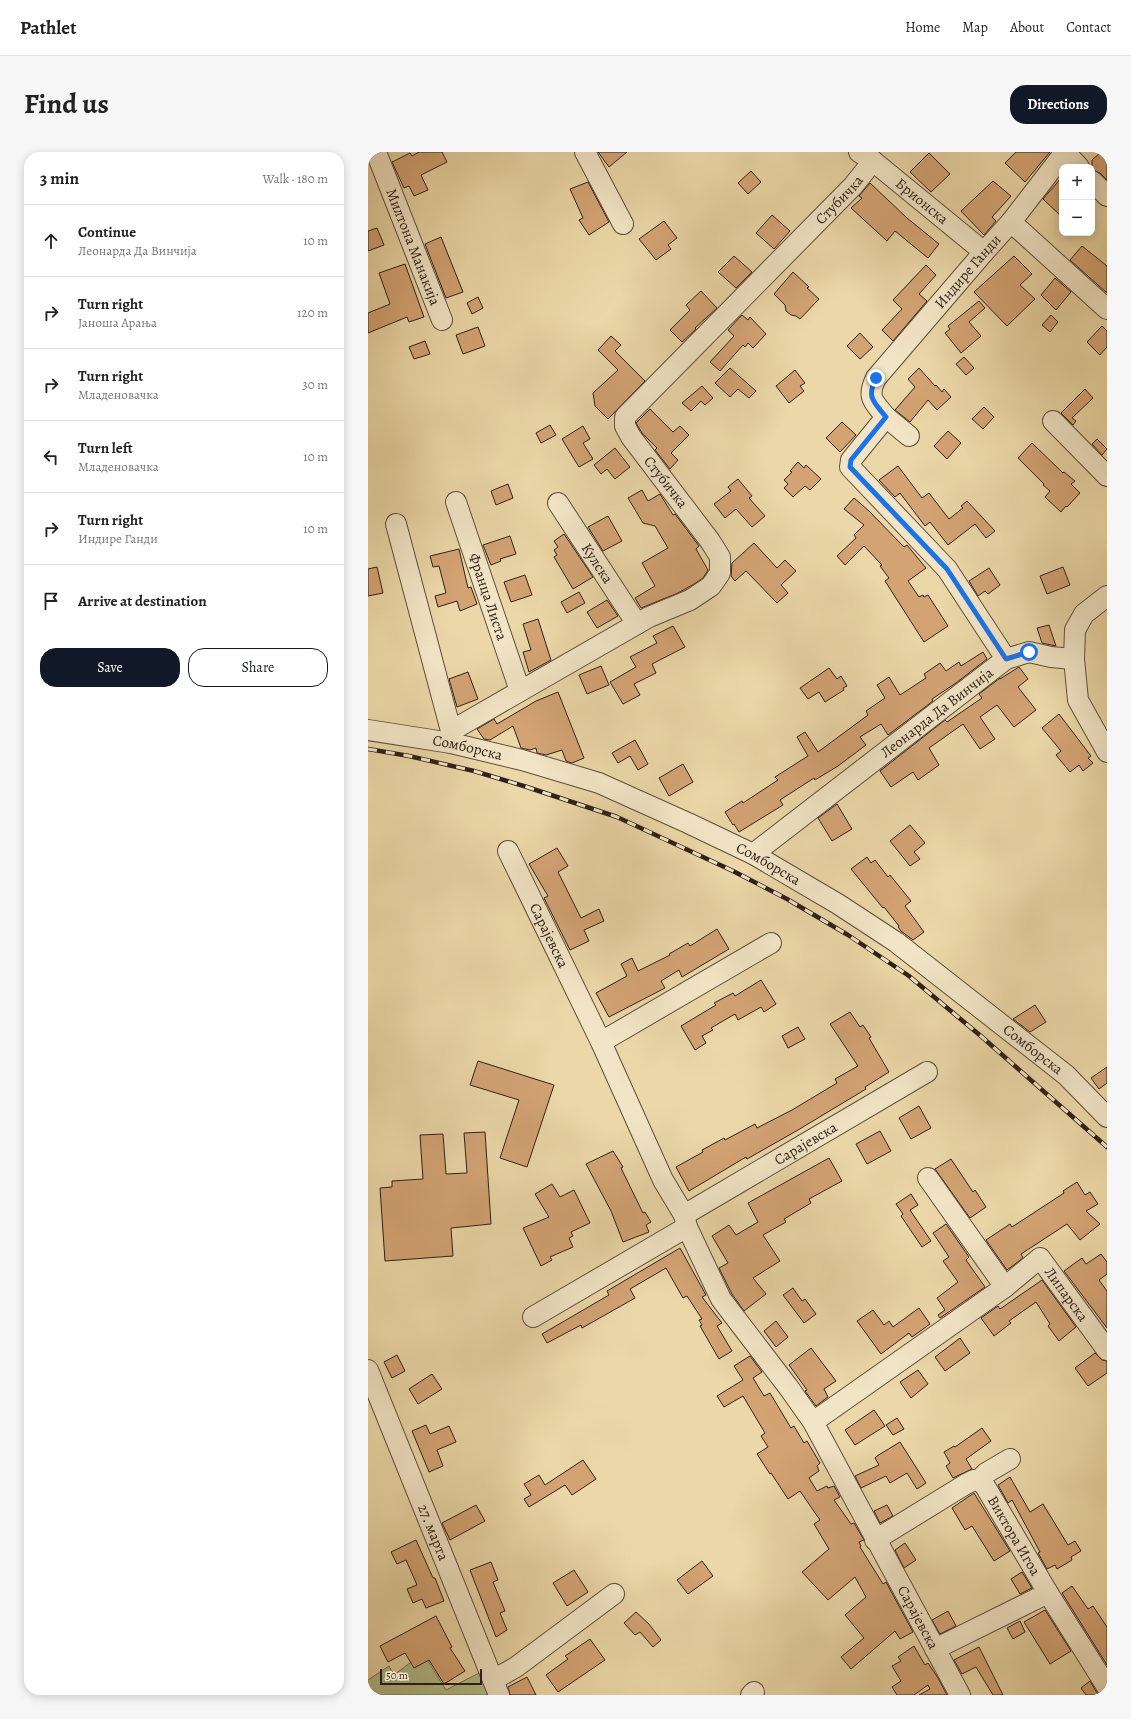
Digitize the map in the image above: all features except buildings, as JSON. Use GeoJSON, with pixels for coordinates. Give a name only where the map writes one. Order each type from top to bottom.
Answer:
{"type":"FeatureCollection","features":[{"type":"Feature","properties":{"kind":"street","name":"Милтона Манакија"},"geometry":{"type":"LineString","coordinates":[[376,152],[442,320]]}},
{"type":"Feature","properties":{"kind":"street"},"geometry":{"type":"LineString","coordinates":[[585,152],[623,224]]}},
{"type":"Feature","properties":{"kind":"street"},"geometry":{"type":"LineString","coordinates":[[1065,152],[1076,164]]}},
{"type":"Feature","properties":{"kind":"street","name":"Индире Ганди"},"geometry":{"type":"LineString","coordinates":[[886,417],[871,398],[870,389],[876,378],[1011,222],[1065,152]]}},
{"type":"Feature","properties":{"kind":"street","name":"Брионска"},"geometry":{"type":"LineString","coordinates":[[866,156],[984,252]]}},
{"type":"Feature","properties":{"kind":"street","name":"Стубичка"},"geometry":{"type":"LineString","coordinates":[[451,737],[520,692],[649,617],[690,600],[711,586],[720,572],[720,557],[685,506],[631,437],[625,426],[625,417],[853,186],[866,156]]}},
{"type":"Feature","properties":{"kind":"street"},"geometry":{"type":"LineString","coordinates":[[1095,184],[1107,196]]}},
{"type":"Feature","properties":{"kind":"street"},"geometry":{"type":"LineString","coordinates":[[1011,222],[1107,309]]}},
{"type":"Feature","properties":{"kind":"street"},"geometry":{"type":"LineString","coordinates":[[909,436],[886,417],[851,460],[850,467],[947,569],[1006,659]]}},
{"type":"Feature","properties":{"kind":"street"},"geometry":{"type":"LineString","coordinates":[[1053,421],[1107,476]]}},
{"type":"Feature","properties":{"kind":"street","name":"Франца Листа"},"geometry":{"type":"LineString","coordinates":[[456,502],[520,692]]}},
{"type":"Feature","properties":{"kind":"street","name":"Кулска"},"geometry":{"type":"LineString","coordinates":[[558,503],[637,624]]}},
{"type":"Feature","properties":{"kind":"street"},"geometry":{"type":"LineString","coordinates":[[396,524],[451,737]]}},
{"type":"Feature","properties":{"kind":"street"},"geometry":{"type":"LineString","coordinates":[[1107,596],[1084,614],[1075,630],[1074,658],[1078,700],[1107,752]]}},
{"type":"Feature","properties":{"kind":"street","name":"Леонарда Да Винчија"},"geometry":{"type":"LineString","coordinates":[[753,854],[1006,659],[1029,652],[1051,657],[1074,658]]}},
{"type":"Feature","properties":{"kind":"street","name":"Сомборска"},"geometry":{"type":"LineString","coordinates":[[368,730],[451,737],[599,783],[753,854],[838,904],[896,942],[1066,1075],[1107,1117]]}},
{"type":"Feature","properties":{"kind":"street","name":"Сарајевска"},"geometry":{"type":"LineString","coordinates":[[508,851],[602,1042],[663,1180],[686,1221],[721,1299],[789,1388],[812,1422],[960,1695]]}},
{"type":"Feature","properties":{"kind":"street"},"geometry":{"type":"LineString","coordinates":[[602,1042],[771,943]]}},
{"type":"Feature","properties":{"kind":"street","name":"Сарајевска"},"geometry":{"type":"LineString","coordinates":[[533,1317],[927,1072]]}},
{"type":"Feature","properties":{"kind":"street"},"geometry":{"type":"LineString","coordinates":[[812,1422],[1005,1287],[928,1178]]}},
{"type":"Feature","properties":{"kind":"street","name":"Липарска"},"geometry":{"type":"LineString","coordinates":[[1005,1287],[1040,1258],[1107,1350]]}},
{"type":"Feature","properties":{"kind":"street","name":"27. марта"},"geometry":{"type":"LineString","coordinates":[[368,1370],[496,1687]]}},
{"type":"Feature","properties":{"kind":"street"},"geometry":{"type":"LineString","coordinates":[[875,1540],[966,1484],[974,1480],[980,1480],[986,1473],[1010,1459]]}},
{"type":"Feature","properties":{"kind":"street","name":"Виктора Игоа"},"geometry":{"type":"LineString","coordinates":[[980,1480],[1107,1687]]}},
{"type":"Feature","properties":{"kind":"street","name":"Виктора Игоа"},"geometry":{"type":"LineString","coordinates":[[936,1649],[1048,1593]]}},
{"type":"Feature","properties":{"kind":"street"},"geometry":{"type":"LineString","coordinates":[[496,1687],[516,1666],[614,1594]]}},
{"type":"Feature","properties":{"kind":"green space"},"geometry":{"type":"Polygon","coordinates":[[[423,1653],[446,1690],[481,1672],[490,1695],[368,1695],[368,1680],[389,1666],[394,1675],[423,1653]]]}},
{"type":"Feature","properties":{"kind":"railway"},"geometry":{"type":"LineString","coordinates":[[368,749],[409,756],[474,771],[617,817],[733,871],[787,899],[848,935],[909,976],[982,1037],[1107,1147]]}},
{"type":"Feature","properties":{"kind":"route"},"geometry":{"type":"LineString","coordinates":[[876,378],[870,389],[871,398],[886,417],[851,460],[850,467],[947,569],[1006,659],[1029,652]]}}]}
